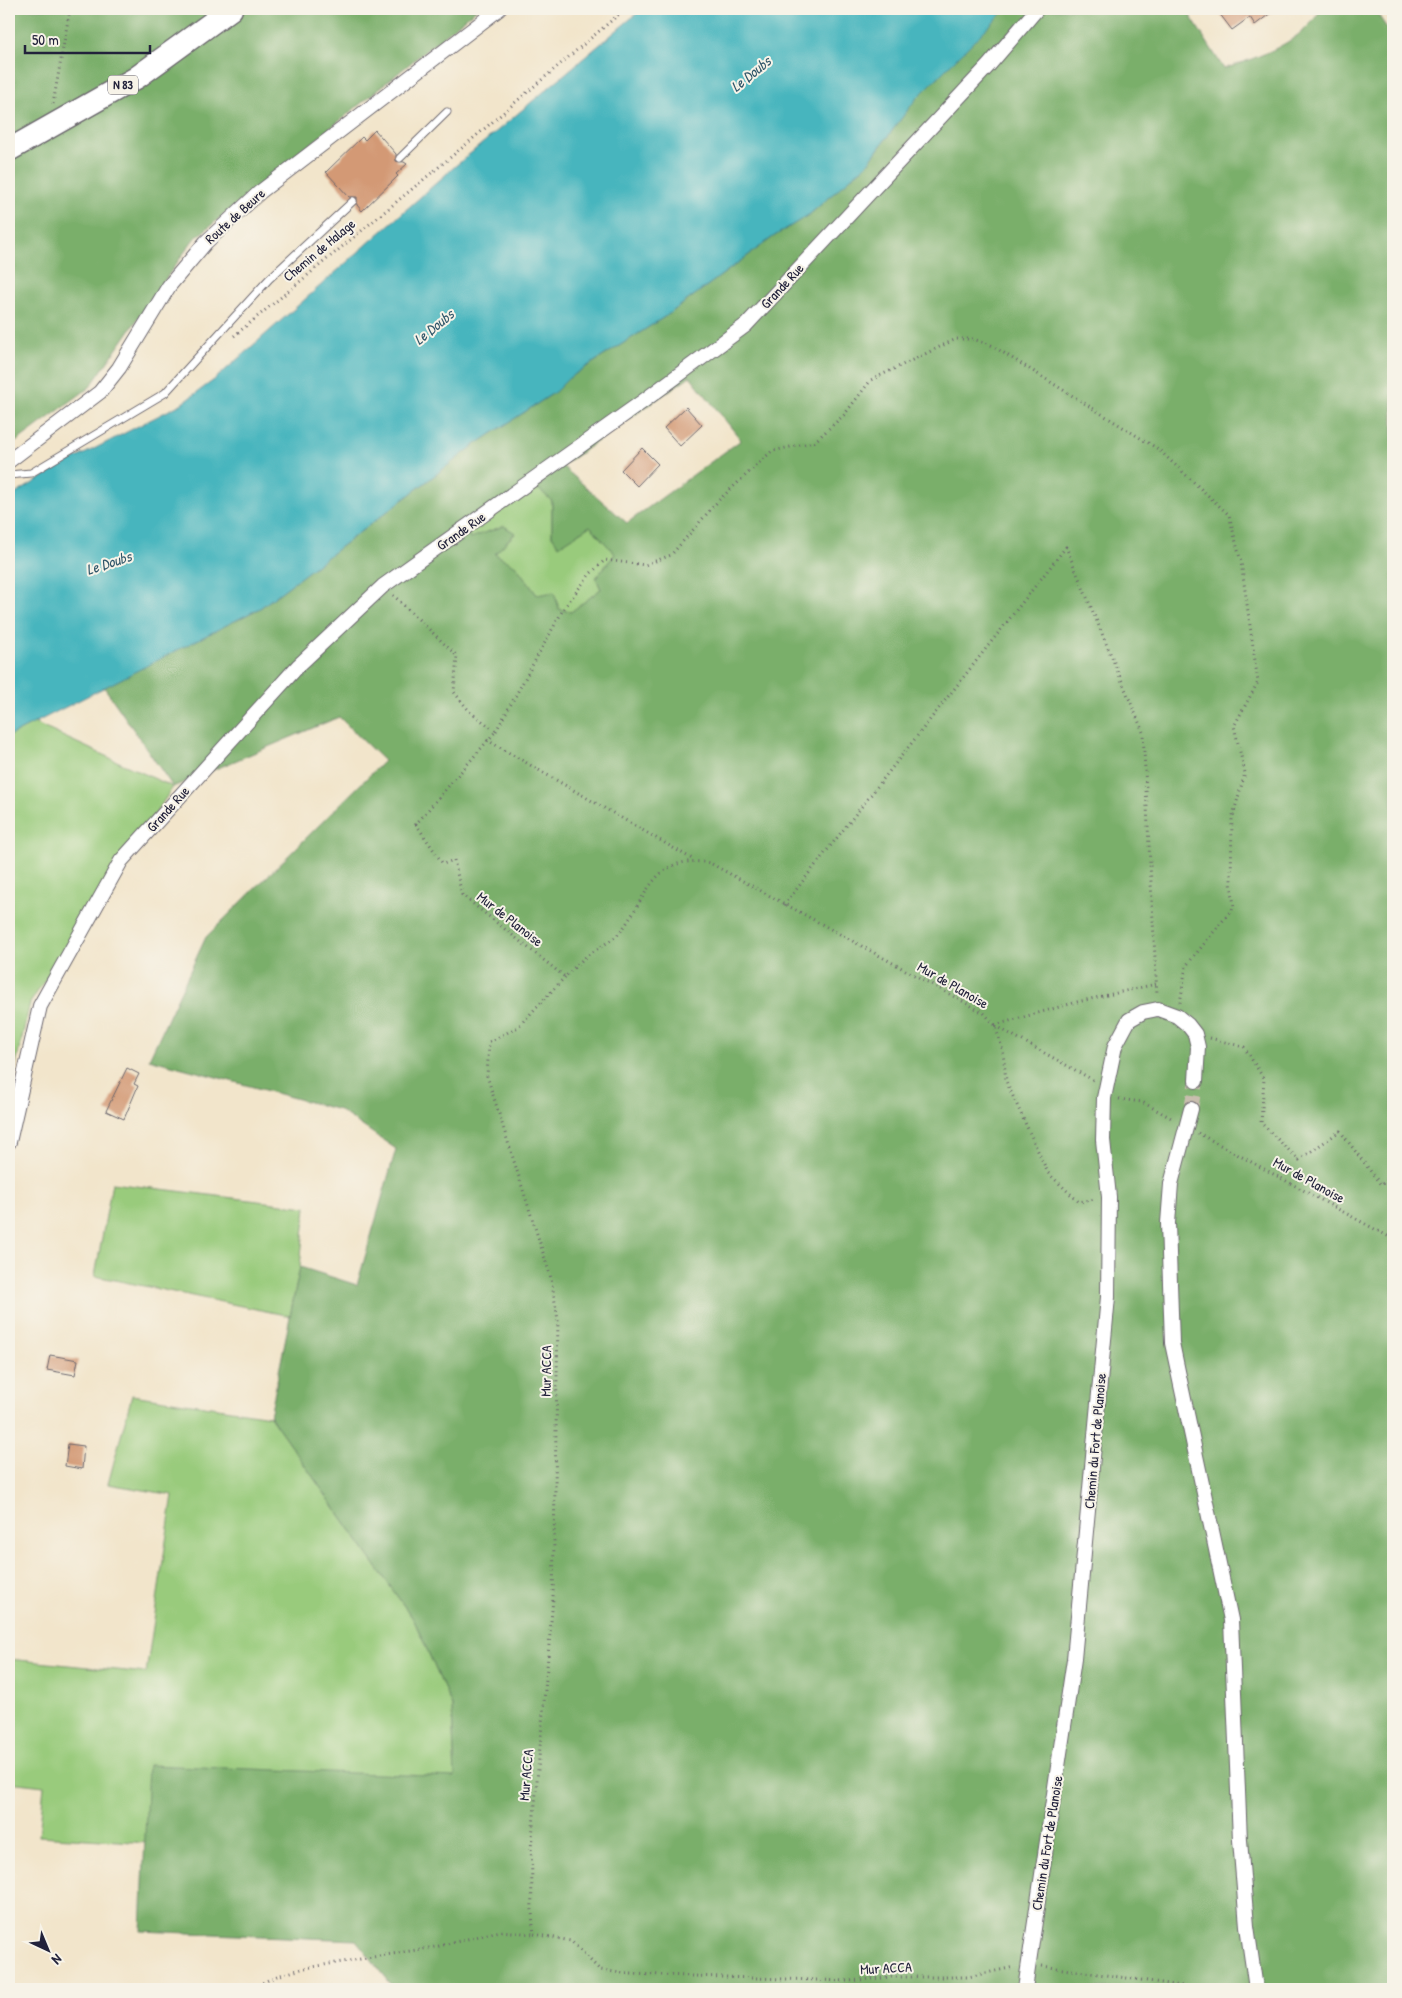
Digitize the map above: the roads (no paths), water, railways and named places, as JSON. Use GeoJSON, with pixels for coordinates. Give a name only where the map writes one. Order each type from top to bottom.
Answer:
{"type":"FeatureCollection","features":[{"type":"Feature","properties":{"kind":"main road","name":"N 83"},"geometry":{"type":"LineString","coordinates":[[9,150],[136,78],[231,9]]}},
{"type":"Feature","properties":{"kind":"street","name":"Route de Beure"},"geometry":{"type":"LineString","coordinates":[[9,461],[100,392],[118,368],[168,286],[206,242],[260,192],[499,9]]}},
{"type":"Feature","properties":{"kind":"street","name":"Grande Rue"},"geometry":{"type":"LineString","coordinates":[[9,1142],[40,1006],[121,861],[299,665],[383,586],[642,402],[746,325],[989,65],[1037,9]]}},
{"type":"Feature","properties":{"kind":"street","name":"Chemin du Fort de Planoise"},"geometry":{"type":"LineString","coordinates":[[1025,1989],[1074,1659],[1108,1297],[1109,1197],[1103,1140],[1104,1098],[1115,1046],[1129,1020],[1143,1012],[1158,1009],[1178,1016],[1196,1034],[1199,1063],[1196,1081]]}},
{"type":"Feature","properties":{"kind":"street"},"geometry":{"type":"LineString","coordinates":[[1191,1109],[1172,1184],[1168,1223],[1172,1343],[1231,1620],[1240,1840],[1247,1926],[1256,1989]]}},
{"type":"Feature","properties":{"kind":"lane"},"geometry":{"type":"LineString","coordinates":[[400,158],[447,112]]}},
{"type":"Feature","properties":{"kind":"lane"},"geometry":{"type":"LineString","coordinates":[[9,475],[31,473],[165,393],[270,279],[353,201]]}},
{"type":"Feature","properties":{"kind":"water","name":"Le Doubs"},"geometry":{"type":"Polygon","coordinates":[[[642,9],[1006,9],[916,99],[867,164],[810,214],[773,237],[669,314],[569,378],[555,392],[476,444],[260,608],[9,736],[9,498],[57,468],[181,404],[214,380],[453,168],[642,9]]]}},
{"type":"Feature","properties":{"kind":"tunnel"},"geometry":{"type":"LineString","coordinates":[[1191,1109],[1196,1081]]}}]}
